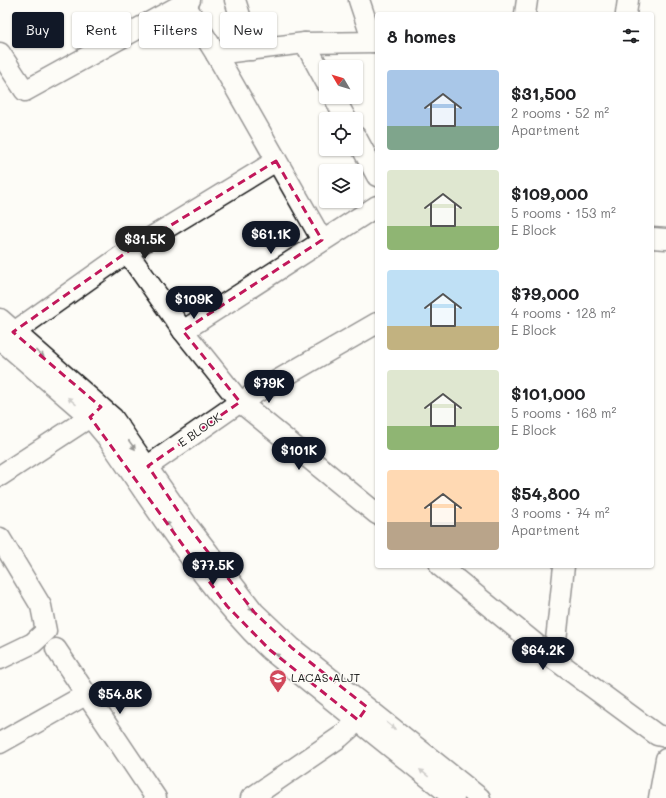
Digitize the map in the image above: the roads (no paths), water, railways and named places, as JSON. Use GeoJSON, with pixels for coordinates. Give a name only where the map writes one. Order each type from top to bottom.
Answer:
{"type":"FeatureCollection","features":[{"type":"Feature","properties":{"kind":"street"},"geometry":{"type":"LineString","coordinates":[[235,0],[251,50]]}},
{"type":"Feature","properties":{"kind":"street"},"geometry":{"type":"LineString","coordinates":[[216,54],[305,43],[375,42],[359,0]]}},
{"type":"Feature","properties":{"kind":"street"},"geometry":{"type":"LineString","coordinates":[[525,12],[527,0]]}},
{"type":"Feature","properties":{"kind":"street"},"geometry":{"type":"LineString","coordinates":[[626,12],[628,0]]}},
{"type":"Feature","properties":{"kind":"street"},"geometry":{"type":"LineString","coordinates":[[0,53],[25,91],[187,2],[322,240]]}},
{"type":"Feature","properties":{"kind":"street"},"geometry":{"type":"LineString","coordinates":[[305,43],[319,69]]}},
{"type":"Feature","properties":{"kind":"street"},"geometry":{"type":"LineString","coordinates":[[363,150],[375,172]]}},
{"type":"Feature","properties":{"kind":"street"},"geometry":{"type":"LineString","coordinates":[[276,161],[127,252],[4,333],[96,412],[113,418],[148,466],[188,526],[254,612],[454,798]]}},
{"type":"Feature","properties":{"kind":"street"},"geometry":{"type":"LineString","coordinates":[[183,331],[375,207]]}},
{"type":"Feature","properties":{"kind":"street"},"geometry":{"type":"LineString","coordinates":[[654,238],[666,239]]}},
{"type":"Feature","properties":{"kind":"street"},"geometry":{"type":"LineString","coordinates":[[127,252],[183,331],[240,402],[375,512]]}},
{"type":"Feature","properties":{"kind":"street","name":"E BLOCK"},"geometry":{"type":"LineString","coordinates":[[148,466],[240,402],[375,324]]}},
{"type":"Feature","properties":{"kind":"street"},"geometry":{"type":"LineString","coordinates":[[0,476],[96,412]]}},
{"type":"Feature","properties":{"kind":"street"},"geometry":{"type":"LineString","coordinates":[[96,412],[106,436],[227,606],[270,650],[362,713],[480,798]]}},
{"type":"Feature","properties":{"kind":"street"},"geometry":{"type":"LineString","coordinates":[[0,538],[41,606],[46,631],[33,643],[0,659]]}},
{"type":"Feature","properties":{"kind":"street"},"geometry":{"type":"LineString","coordinates":[[442,568],[554,659],[657,735],[666,737]]}},
{"type":"Feature","properties":{"kind":"street"},"geometry":{"type":"LineString","coordinates":[[554,659],[564,568]]}},
{"type":"Feature","properties":{"kind":"street"},"geometry":{"type":"LineString","coordinates":[[56,649],[156,798]]}},
{"type":"Feature","properties":{"kind":"street"},"geometry":{"type":"LineString","coordinates":[[0,743],[87,694]]}},
{"type":"Feature","properties":{"kind":"street"},"geometry":{"type":"LineString","coordinates":[[251,798],[340,737],[362,713]]}},
{"type":"Feature","properties":{"kind":"street"},"geometry":{"type":"LineString","coordinates":[[659,798],[666,759]]}},
{"type":"Feature","properties":{"kind":"place","name":"LACAS ALJT"},"geometry":{"type":"Point","coordinates":[278,693]}}]}
